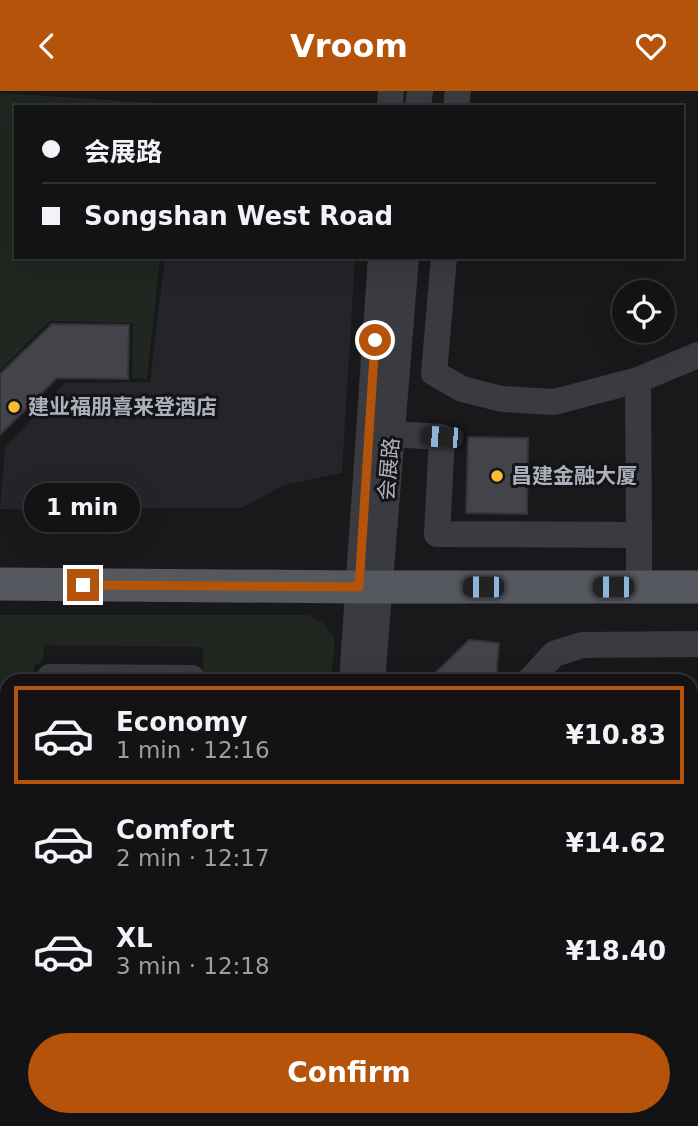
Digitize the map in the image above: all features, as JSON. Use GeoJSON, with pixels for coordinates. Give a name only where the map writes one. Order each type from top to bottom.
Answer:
{"type":"FeatureCollection","features":[{"type":"Feature","properties":{"kind":"main road"},"geometry":{"type":"LineString","coordinates":[[0,584],[698,587]]}},
{"type":"Feature","properties":{"kind":"street","name":"会展路"},"geometry":{"type":"LineString","coordinates":[[372,674],[369,587],[381,259]]}},
{"type":"Feature","properties":{"kind":"street","name":"会展路"},"geometry":{"type":"LineString","coordinates":[[353,674],[392,434],[406,259]]}},
{"type":"Feature","properties":{"kind":"street"},"geometry":{"type":"LineString","coordinates":[[444,259],[434,373],[462,389],[502,400],[554,402],[638,380],[698,355]]}},
{"type":"Feature","properties":{"kind":"street"},"geometry":{"type":"LineString","coordinates":[[638,380],[639,587]]}},
{"type":"Feature","properties":{"kind":"street"},"geometry":{"type":"LineString","coordinates":[[392,434],[442,437],[437,534],[639,535]]}},
{"type":"Feature","properties":{"kind":"street"},"geometry":{"type":"LineString","coordinates":[[536,674],[554,654],[582,645],[698,644]]}},
{"type":"Feature","properties":{"kind":"shaded area"},"geometry":{"type":"Polygon","coordinates":[[[0,93],[185,105],[14,105],[14,259],[160,259],[147,379],[132,378],[133,323],[50,321],[0,370],[0,93]]]}},
{"type":"Feature","properties":{"kind":"shaded area"},"geometry":{"type":"Polygon","coordinates":[[[165,259],[355,259],[342,473],[284,485],[242,508],[0,509],[5,448],[65,383],[150,382],[165,259]]]}},
{"type":"Feature","properties":{"kind":"shaded area"},"geometry":{"type":"Polygon","coordinates":[[[0,615],[308,615],[322,622],[335,638],[332,674],[203,674],[203,647],[44,645],[43,661],[34,666],[34,674],[0,674],[0,615]]]}},
{"type":"Feature","properties":{"kind":"building","name":"建业福朋喜来登酒店"},"geometry":{"type":"Polygon","coordinates":[[[52,324],[129,325],[128,379],[57,378],[0,435],[0,374],[52,324]]]}},
{"type":"Feature","properties":{"kind":"building","name":"昌建金融大厦"},"geometry":{"type":"Polygon","coordinates":[[[468,437],[528,438],[527,514],[466,513],[468,437]]]}},
{"type":"Feature","properties":{"kind":"building"},"geometry":{"type":"Polygon","coordinates":[[[469,640],[499,643],[496,674],[434,674],[469,640]]]}},
{"type":"Feature","properties":{"kind":"place","name":"建业福朋喜来登酒店"},"geometry":{"type":"Point","coordinates":[14,407]}},
{"type":"Feature","properties":{"kind":"place","name":"昌建金融大厦"},"geometry":{"type":"Point","coordinates":[497,476]}},
{"type":"Feature","properties":{"kind":"route"},"geometry":{"type":"LineString","coordinates":[[83,585],[359,587],[375,340]]}}]}
